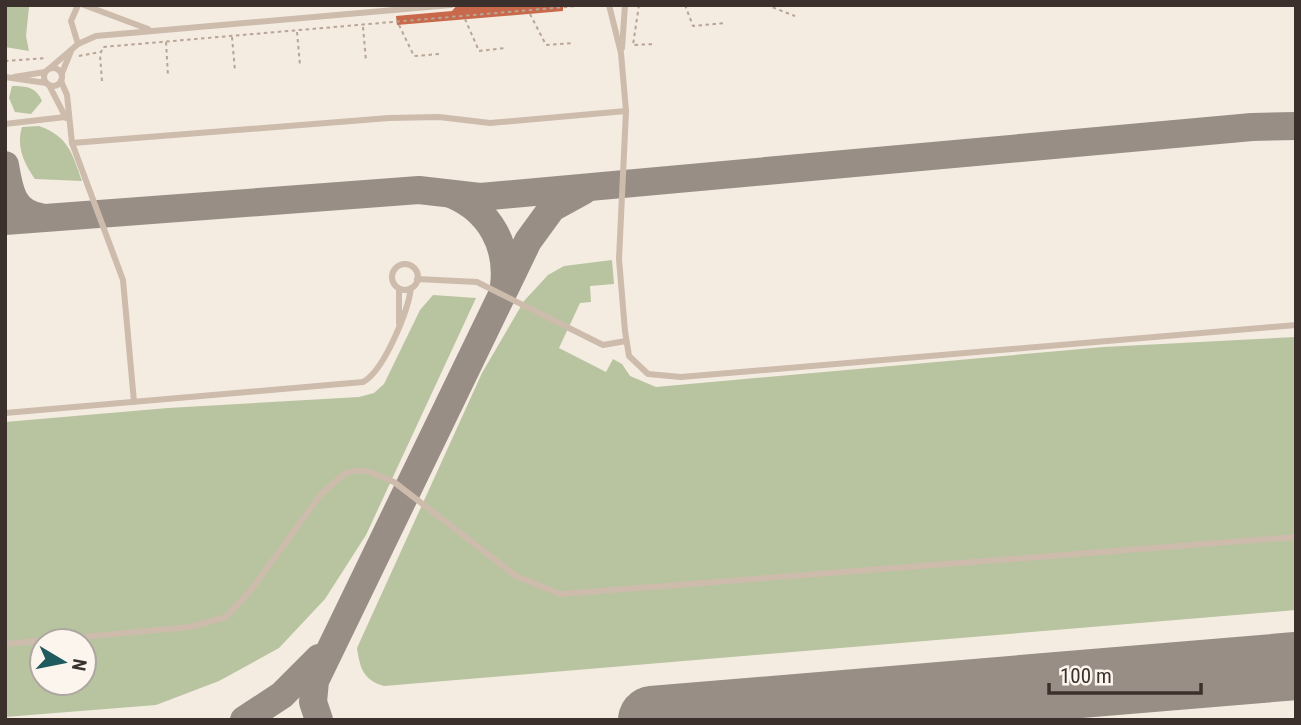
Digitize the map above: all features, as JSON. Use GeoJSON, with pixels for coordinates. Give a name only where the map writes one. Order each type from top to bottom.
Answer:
{"type":"FeatureCollection","features":[{"type":"Feature","properties":{"kind":"lane"},"geometry":{"type":"LineString","coordinates":[[14,77],[56,86],[76,45],[71,21],[78,5]]}},
{"type":"Feature","properties":{"kind":"lane"},"geometry":{"type":"LineString","coordinates":[[84,5],[153,31]]}},
{"type":"Feature","properties":{"kind":"lane"},"geometry":{"type":"LineString","coordinates":[[67,120],[47,84],[48,70],[76,45],[96,36],[451,5]]}},
{"type":"Feature","properties":{"kind":"lane"},"geometry":{"type":"LineString","coordinates":[[609,5],[621,53],[626,111],[619,259],[626,341],[629,356],[640,369],[654,377],[1296,325]]}},
{"type":"Feature","properties":{"kind":"lane"},"geometry":{"type":"LineString","coordinates":[[621,53],[625,5]]}},
{"type":"Feature","properties":{"kind":"lane"},"geometry":{"type":"LineString","coordinates":[[5,77],[57,69],[62,78],[67,95],[67,120],[72,143],[123,280],[134,402]]}},
{"type":"Feature","properties":{"kind":"lane"},"geometry":{"type":"LineString","coordinates":[[72,143],[389,118],[439,117],[490,124],[626,111]]}},
{"type":"Feature","properties":{"kind":"lane"},"geometry":{"type":"LineString","coordinates":[[5,124],[67,120]]}},
{"type":"Feature","properties":{"kind":"lane"},"geometry":{"type":"LineString","coordinates":[[5,413],[363,382],[376,371],[407,311],[411,288],[417,279],[416,271],[410,265],[397,267],[392,278],[399,289],[399,325]]}},
{"type":"Feature","properties":{"kind":"lane"},"geometry":{"type":"LineString","coordinates":[[417,279],[467,279],[603,345],[626,341]]}},
{"type":"Feature","properties":{"kind":"lane"},"geometry":{"type":"LineString","coordinates":[[399,289],[411,288]]}},
{"type":"Feature","properties":{"kind":"lane"},"geometry":{"type":"LineString","coordinates":[[5,644],[190,628],[226,617],[251,590],[321,494],[344,474],[354,471],[367,471],[394,482],[516,576],[560,594],[1296,537]]}},
{"type":"Feature","properties":{"kind":"path"},"geometry":{"type":"LineString","coordinates":[[103,81],[100,55],[103,47],[589,5]]}},
{"type":"Feature","properties":{"kind":"path"},"geometry":{"type":"LineString","coordinates":[[639,5],[633,45],[655,44]]}},
{"type":"Feature","properties":{"kind":"path"},"geometry":{"type":"LineString","coordinates":[[685,5],[693,26],[725,23]]}},
{"type":"Feature","properties":{"kind":"path"},"geometry":{"type":"LineString","coordinates":[[752,5],[769,6],[795,16]]}},
{"type":"Feature","properties":{"kind":"path"},"geometry":{"type":"LineString","coordinates":[[530,14],[546,45],[574,43]]}},
{"type":"Feature","properties":{"kind":"path"},"geometry":{"type":"LineString","coordinates":[[465,19],[479,51],[505,48]]}},
{"type":"Feature","properties":{"kind":"path"},"geometry":{"type":"LineString","coordinates":[[363,25],[366,61]]}},
{"type":"Feature","properties":{"kind":"path"},"geometry":{"type":"LineString","coordinates":[[399,25],[414,56],[440,54]]}},
{"type":"Feature","properties":{"kind":"path"},"geometry":{"type":"LineString","coordinates":[[297,30],[300,65]]}},
{"type":"Feature","properties":{"kind":"path"},"geometry":{"type":"LineString","coordinates":[[231,36],[235,71]]}},
{"type":"Feature","properties":{"kind":"path"},"geometry":{"type":"LineString","coordinates":[[166,42],[169,76]]}},
{"type":"Feature","properties":{"kind":"green space"},"geometry":{"type":"Polygon","coordinates":[[[5,5],[29,7],[26,36],[29,51],[5,47],[5,5]]]}},
{"type":"Feature","properties":{"kind":"green space"},"geometry":{"type":"Polygon","coordinates":[[[12,86],[30,88],[40,96],[42,101],[31,114],[15,112],[9,98],[12,86]]]}},
{"type":"Feature","properties":{"kind":"green space"},"geometry":{"type":"Polygon","coordinates":[[[39,126],[57,135],[68,147],[82,181],[35,179],[22,154],[20,134],[22,127],[39,126]]]}},
{"type":"Feature","properties":{"kind":"green space"},"geometry":{"type":"Polygon","coordinates":[[[612,260],[614,284],[590,286],[591,302],[580,303],[559,348],[606,372],[613,359],[622,364],[630,376],[656,387],[1104,347],[1296,337],[1296,610],[384,686],[371,680],[361,667],[357,648],[482,373],[524,301],[548,275],[564,266],[612,260]]]}},
{"type":"Feature","properties":{"kind":"green space"},"geometry":{"type":"Polygon","coordinates":[[[433,295],[476,298],[366,535],[325,599],[279,648],[219,681],[156,705],[5,717],[5,422],[168,408],[359,397],[374,393],[384,384],[420,310],[433,295]]]}},
{"type":"Feature","properties":{"kind":"building"},"geometry":{"type":"Polygon","coordinates":[[[457,5],[563,5],[563,11],[397,25],[396,16],[452,11],[457,5]]]}},
{"type":"Feature","properties":{"kind":"taxiway"},"geometry":{"type":"LineString","coordinates":[[5,221],[419,190],[480,197],[1252,127],[1296,126]]}},
{"type":"Feature","properties":{"kind":"taxiway"},"geometry":{"type":"LineString","coordinates":[[5,165],[11,191],[18,205],[31,215],[41,217]]}},
{"type":"Feature","properties":{"kind":"taxiway"},"geometry":{"type":"LineString","coordinates":[[319,720],[313,702],[315,681],[528,241],[552,208],[583,191]]}},
{"type":"Feature","properties":{"kind":"taxiway"},"geometry":{"type":"LineString","coordinates":[[453,195],[477,210],[494,232],[503,257],[504,286]]}},
{"type":"Feature","properties":{"kind":"taxiway"},"geometry":{"type":"LineString","coordinates":[[244,720],[282,695],[319,658]]}},
{"type":"Feature","properties":{"kind":"runway"},"geometry":{"type":"LineString","coordinates":[[652,720],[1296,666]]}}]}
